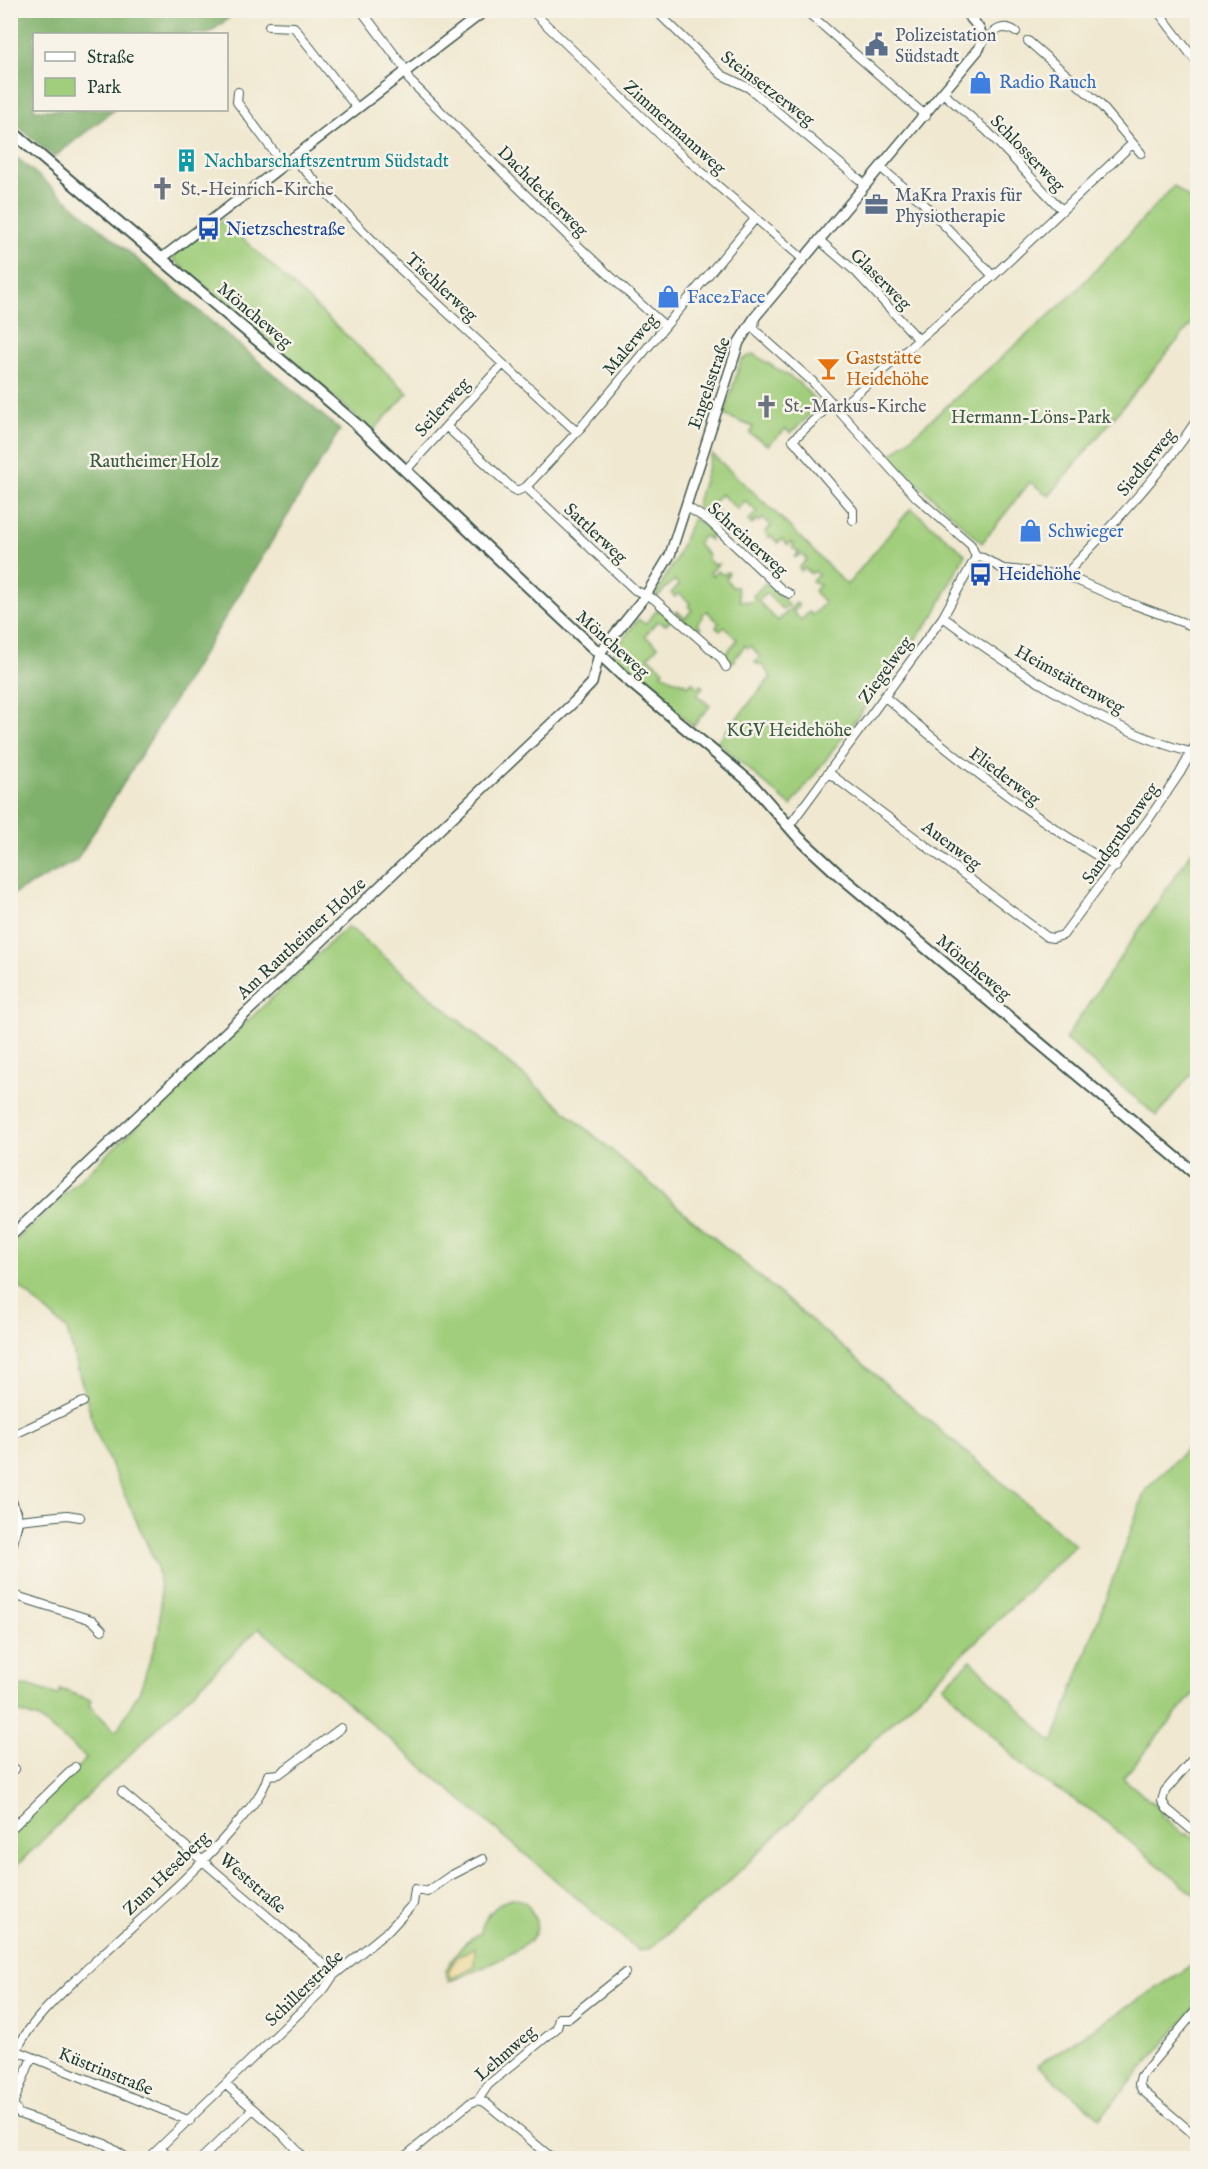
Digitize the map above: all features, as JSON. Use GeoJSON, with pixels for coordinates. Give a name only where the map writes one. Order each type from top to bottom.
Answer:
{"type":"FeatureCollection","features":[{"type":"Feature","properties":{"kind":"main road","name":"Möncheweg"},"geometry":{"type":"LineString","coordinates":[[10,130],[338,408],[599,654],[750,782],[789,826],[838,874],[1197,1176]]}},
{"type":"Feature","properties":{"kind":"street"},"geometry":{"type":"LineString","coordinates":[[361,10],[403,66],[404,72]]}},
{"type":"Feature","properties":{"kind":"street"},"geometry":{"type":"LineString","coordinates":[[162,258],[486,10]]}},
{"type":"Feature","properties":{"kind":"street","name":"Zimmermannweg"},"geometry":{"type":"LineString","coordinates":[[531,10],[676,150],[804,259]]}},
{"type":"Feature","properties":{"kind":"street","name":"Steinsetzerweg"},"geometry":{"type":"LineString","coordinates":[[655,10],[723,75],[749,88],[866,185]]}},
{"type":"Feature","properties":{"kind":"street"},"geometry":{"type":"LineString","coordinates":[[805,10],[926,116]]}},
{"type":"Feature","properties":{"kind":"street"},"geometry":{"type":"LineString","coordinates":[[963,10],[982,34],[983,42]]}},
{"type":"Feature","properties":{"kind":"street"},"geometry":{"type":"LineString","coordinates":[[1158,10],[1197,62]]}},
{"type":"Feature","properties":{"kind":"street"},"geometry":{"type":"LineString","coordinates":[[269,26],[294,27],[357,108]]}},
{"type":"Feature","properties":{"kind":"street"},"geometry":{"type":"LineString","coordinates":[[983,42],[997,28],[1005,27],[1016,32]]}},
{"type":"Feature","properties":{"kind":"street"},"geometry":{"type":"LineString","coordinates":[[1028,41],[1099,104],[1141,153]]}},
{"type":"Feature","properties":{"kind":"street","name":"Engelsstraße"},"geometry":{"type":"LineString","coordinates":[[599,654],[646,595],[670,555],[687,507],[733,354],[755,317],[926,116],[983,42]]}},
{"type":"Feature","properties":{"kind":"street","name":"Dachdeckerweg"},"geometry":{"type":"LineString","coordinates":[[404,72],[542,208],[582,252],[665,326]]}},
{"type":"Feature","properties":{"kind":"street"},"geometry":{"type":"LineString","coordinates":[[238,92],[237,102],[283,164]]}},
{"type":"Feature","properties":{"kind":"street","name":"Schlosserweg"},"geometry":{"type":"LineString","coordinates":[[944,94],[987,131],[1062,210]]}},
{"type":"Feature","properties":{"kind":"street"},"geometry":{"type":"LineString","coordinates":[[853,520],[853,510],[793,440],[919,340],[993,276],[1132,144]]}},
{"type":"Feature","properties":{"kind":"street","name":"Tischlerweg"},"geometry":{"type":"LineString","coordinates":[[292,157],[379,248],[577,432]]}},
{"type":"Feature","properties":{"kind":"street"},"geometry":{"type":"LineString","coordinates":[[881,168],[922,202],[993,276]]}},
{"type":"Feature","properties":{"kind":"street","name":"Malerweg"},"geometry":{"type":"LineString","coordinates":[[526,487],[577,432],[755,219]]}},
{"type":"Feature","properties":{"kind":"street","name":"Glaserweg"},"geometry":{"type":"LineString","coordinates":[[819,240],[856,272],[919,340]]}},
{"type":"Feature","properties":{"kind":"street"},"geometry":{"type":"LineString","coordinates":[[755,317],[754,328],[758,333],[796,365],[916,497],[971,545],[975,557],[983,558],[1003,569],[1065,575],[1124,601],[1197,628]]}},
{"type":"Feature","properties":{"kind":"street","name":"Seilerweg"},"geometry":{"type":"LineString","coordinates":[[405,471],[503,364]]}},
{"type":"Feature","properties":{"kind":"street","name":"Siedlerweg"},"geometry":{"type":"LineString","coordinates":[[1065,575],[1161,471],[1197,418]]}},
{"type":"Feature","properties":{"kind":"street","name":"Sattlerweg"},"geometry":{"type":"LineString","coordinates":[[446,426],[512,488],[517,491],[526,487],[635,590],[654,599],[721,658],[726,667]]}},
{"type":"Feature","properties":{"kind":"street","name":"Schreinerweg"},"geometry":{"type":"LineString","coordinates":[[687,507],[708,520],[782,590],[790,594]]}},
{"type":"Feature","properties":{"kind":"street","name":"Ziegelweg"},"geometry":{"type":"LineString","coordinates":[[789,826],[943,617],[968,574],[975,557]]}},
{"type":"Feature","properties":{"kind":"street","name":"Heimstättenweg"},"geometry":{"type":"LineString","coordinates":[[943,617],[1011,665],[1049,687],[1148,738],[1190,752]]}},
{"type":"Feature","properties":{"kind":"street","name":"Am Rautheimer Holze"},"geometry":{"type":"LineString","coordinates":[[10,1237],[574,702],[592,683],[599,654]]}},
{"type":"Feature","properties":{"kind":"street","name":"Fliederweg"},"geometry":{"type":"LineString","coordinates":[[884,696],[985,782],[1047,825],[1116,867]]}},
{"type":"Feature","properties":{"kind":"street","name":"Sandgrubenweg"},"geometry":{"type":"LineString","coordinates":[[1058,937],[1069,928],[1116,867],[1180,772],[1197,740]]}},
{"type":"Feature","properties":{"kind":"street","name":"Auenweg"},"geometry":{"type":"LineString","coordinates":[[830,772],[1047,937],[1058,937]]}},
{"type":"Feature","properties":{"kind":"street"},"geometry":{"type":"LineString","coordinates":[[10,1432],[15,1434],[83,1402]]}},
{"type":"Feature","properties":{"kind":"street"},"geometry":{"type":"LineString","coordinates":[[10,1498],[18,1520],[10,1551]]}},
{"type":"Feature","properties":{"kind":"street"},"geometry":{"type":"LineString","coordinates":[[18,1520],[67,1515],[80,1517]]}},
{"type":"Feature","properties":{"kind":"street"},"geometry":{"type":"LineString","coordinates":[[10,1594],[92,1620],[102,1630]]}},
{"type":"Feature","properties":{"kind":"street","name":"Zum Heseberg"},"geometry":{"type":"LineString","coordinates":[[13,2050],[52,2003],[167,1893],[204,1861],[263,1792],[268,1775],[279,1774],[341,1728]]}},
{"type":"Feature","properties":{"kind":"street"},"geometry":{"type":"LineString","coordinates":[[1197,1753],[1165,1791],[1162,1801],[1167,1809],[1197,1835]]}},
{"type":"Feature","properties":{"kind":"street"},"geometry":{"type":"LineString","coordinates":[[10,1830],[75,1767]]}},
{"type":"Feature","properties":{"kind":"street","name":"Weststraße"},"geometry":{"type":"LineString","coordinates":[[122,1792],[318,1959],[333,1976]]}},
{"type":"Feature","properties":{"kind":"street","name":"Schillerstraße"},"geometry":{"type":"LineString","coordinates":[[149,2158],[190,2121],[325,1988],[333,1976],[389,1930],[413,1904],[415,1889],[427,1892],[450,1876],[483,1859]]}},
{"type":"Feature","properties":{"kind":"street","name":"Lehmweg"},"geometry":{"type":"LineString","coordinates":[[403,2158],[470,2103],[478,2100],[488,2085],[557,2028],[559,2018],[569,2018],[625,1973]]}},
{"type":"Feature","properties":{"kind":"street"},"geometry":{"type":"LineString","coordinates":[[1197,2008],[1141,2076],[1139,2084],[1142,2090],[1197,2138]]}},
{"type":"Feature","properties":{"kind":"street","name":"Küstrinstraße"},"geometry":{"type":"LineString","coordinates":[[13,2050],[190,2121]]}},
{"type":"Feature","properties":{"kind":"street"},"geometry":{"type":"LineString","coordinates":[[32,2057],[13,2104],[19,2114],[105,2144],[127,2158]]}},
{"type":"Feature","properties":{"kind":"street"},"geometry":{"type":"LineString","coordinates":[[226,2085],[304,2158]]}},
{"type":"Feature","properties":{"kind":"street"},"geometry":{"type":"LineString","coordinates":[[478,2100],[486,2103],[552,2158]]}},
{"type":"Feature","properties":{"kind":"street"},"geometry":{"type":"LineString","coordinates":[[202,2158],[252,2109]]}},
{"type":"Feature","properties":{"kind":"street"},"geometry":{"type":"LineString","coordinates":[[161,2148],[170,2158]]}},
{"type":"Feature","properties":{"kind":"green space"},"geometry":{"type":"Polygon","coordinates":[[[11,10],[238,11],[209,33],[33,33],[33,111],[113,111],[54,157],[11,120],[11,10]]]}},
{"type":"Feature","properties":{"kind":"green space","name":"Rautheimer Holz"},"geometry":{"type":"Polygon","coordinates":[[[10,152],[340,430],[76,861],[11,895],[10,152]]]}},
{"type":"Feature","properties":{"kind":"green space","name":"Hermann-Löns-Park"},"geometry":{"type":"Polygon","coordinates":[[[1174,186],[1197,205],[1197,317],[1049,496],[1030,482],[982,543],[889,457],[1073,294],[1174,186]]]}},
{"type":"Feature","properties":{"kind":"green space"},"geometry":{"type":"Polygon","coordinates":[[[223,220],[408,393],[373,431],[173,259],[174,255],[223,220]]]}},
{"type":"Feature","properties":{"kind":"green space"},"geometry":{"type":"Polygon","coordinates":[[[753,354],[798,382],[817,402],[806,419],[790,433],[786,429],[768,445],[750,434],[753,427],[724,415],[741,360],[753,354]]]}},
{"type":"Feature","properties":{"kind":"green space","name":"KGV Heidehöhe"},"geometry":{"type":"Polygon","coordinates":[[[712,454],[780,517],[847,585],[911,508],[965,554],[934,615],[791,806],[717,742],[771,677],[763,666],[755,663],[760,657],[751,646],[748,648],[745,645],[732,663],[724,656],[737,640],[725,627],[720,631],[716,627],[719,623],[707,611],[702,614],[703,617],[697,624],[701,628],[697,632],[676,613],[677,611],[685,618],[692,610],[688,606],[690,603],[679,593],[675,597],[671,593],[679,585],[674,580],[657,597],[655,595],[675,561],[693,518],[716,534],[709,536],[710,540],[704,536],[697,543],[709,556],[707,559],[714,565],[718,564],[710,573],[713,576],[717,571],[724,575],[729,573],[726,578],[732,587],[737,587],[740,601],[751,602],[755,599],[753,596],[766,582],[789,605],[783,610],[766,593],[758,601],[778,621],[796,603],[799,606],[793,612],[801,620],[809,612],[812,615],[825,603],[814,591],[820,585],[812,581],[818,575],[814,571],[811,574],[805,568],[801,571],[799,568],[807,559],[801,554],[794,558],[799,552],[792,548],[794,545],[791,542],[788,545],[782,539],[778,543],[771,536],[768,538],[765,532],[771,526],[763,518],[759,522],[757,519],[752,525],[748,521],[757,512],[745,501],[737,509],[721,494],[711,505],[719,513],[714,519],[696,506],[712,454]]]}},
{"type":"Feature","properties":{"kind":"green space"},"geometry":{"type":"Polygon","coordinates":[[[658,609],[671,620],[666,625],[657,621],[645,636],[658,646],[648,657],[664,670],[662,673],[669,678],[688,686],[692,682],[698,688],[701,685],[703,687],[697,695],[710,706],[693,726],[614,659],[614,651],[638,619],[645,624],[658,609]]]}},
{"type":"Feature","properties":{"kind":"green space"},"geometry":{"type":"Polygon","coordinates":[[[1197,844],[1197,1067],[1157,1116],[1065,1039],[1197,844]]]}},
{"type":"Feature","properties":{"kind":"green space"},"geometry":{"type":"Polygon","coordinates":[[[348,926],[1075,1545],[722,1888],[649,1949],[639,1951],[259,1628],[11,1871],[11,1833],[87,1758],[39,1719],[11,1710],[11,1685],[17,1688],[27,1685],[58,1695],[60,1689],[91,1700],[89,1705],[116,1732],[140,1690],[159,1633],[161,1596],[157,1566],[95,1430],[67,1330],[11,1279],[11,1245],[348,926]]]}},
{"type":"Feature","properties":{"kind":"green space"},"geometry":{"type":"Polygon","coordinates":[[[1197,1438],[1197,1689],[1123,1778],[1163,1812],[1161,1815],[1185,1835],[1188,1833],[1197,1841],[1197,1897],[1094,1812],[1029,1772],[943,1686],[971,1660],[1053,1743],[1145,1491],[1197,1438]]]}},
{"type":"Feature","properties":{"kind":"green space"},"geometry":{"type":"Polygon","coordinates":[[[512,1898],[525,1902],[529,1906],[537,1926],[532,1938],[497,1961],[449,1982],[445,1972],[456,1955],[465,1944],[481,1933],[484,1922],[491,1912],[501,1903],[512,1898]]]}},
{"type":"Feature","properties":{"kind":"green space"},"geometry":{"type":"Polygon","coordinates":[[[1197,1962],[1197,2005],[1100,2118],[1037,2065],[1197,1962]]]}},
{"type":"Feature","properties":{"kind":"sand"},"geometry":{"type":"Polygon","coordinates":[[[475,1947],[474,1966],[451,1979],[448,1971],[457,1957],[475,1947]]]}},
{"type":"Feature","properties":{"kind":"place","name":"Polizeistation Südstadt"},"geometry":{"type":"Point","coordinates":[877,45]}},
{"type":"Feature","properties":{"kind":"place","name":"Radio Rauch"},"geometry":{"type":"Point","coordinates":[981,82]}},
{"type":"Feature","properties":{"kind":"place","name":"Nachbarschaftszentrum Südstadt"},"geometry":{"type":"Point","coordinates":[186,161]}},
{"type":"Feature","properties":{"kind":"place","name":"St.-Heinrich-Kirche"},"geometry":{"type":"Point","coordinates":[163,189]}},
{"type":"Feature","properties":{"kind":"place","name":"MaKra Praxis für Physiotherapie"},"geometry":{"type":"Point","coordinates":[877,205]}},
{"type":"Feature","properties":{"kind":"place","name":"Nietzschestraße"},"geometry":{"type":"Point","coordinates":[208,229]}},
{"type":"Feature","properties":{"kind":"place","name":"Face2Face"},"geometry":{"type":"Point","coordinates":[669,297]}},
{"type":"Feature","properties":{"kind":"place","name":"Gaststätte Heidehöhe"},"geometry":{"type":"Point","coordinates":[828,368]}},
{"type":"Feature","properties":{"kind":"place","name":"St.-Markus-Kirche"},"geometry":{"type":"Point","coordinates":[766,406]}},
{"type":"Feature","properties":{"kind":"place","name":"Schwieger"},"geometry":{"type":"Point","coordinates":[1030,531]}},
{"type":"Feature","properties":{"kind":"place","name":"Heidehöhe"},"geometry":{"type":"Point","coordinates":[980,574]}}]}
